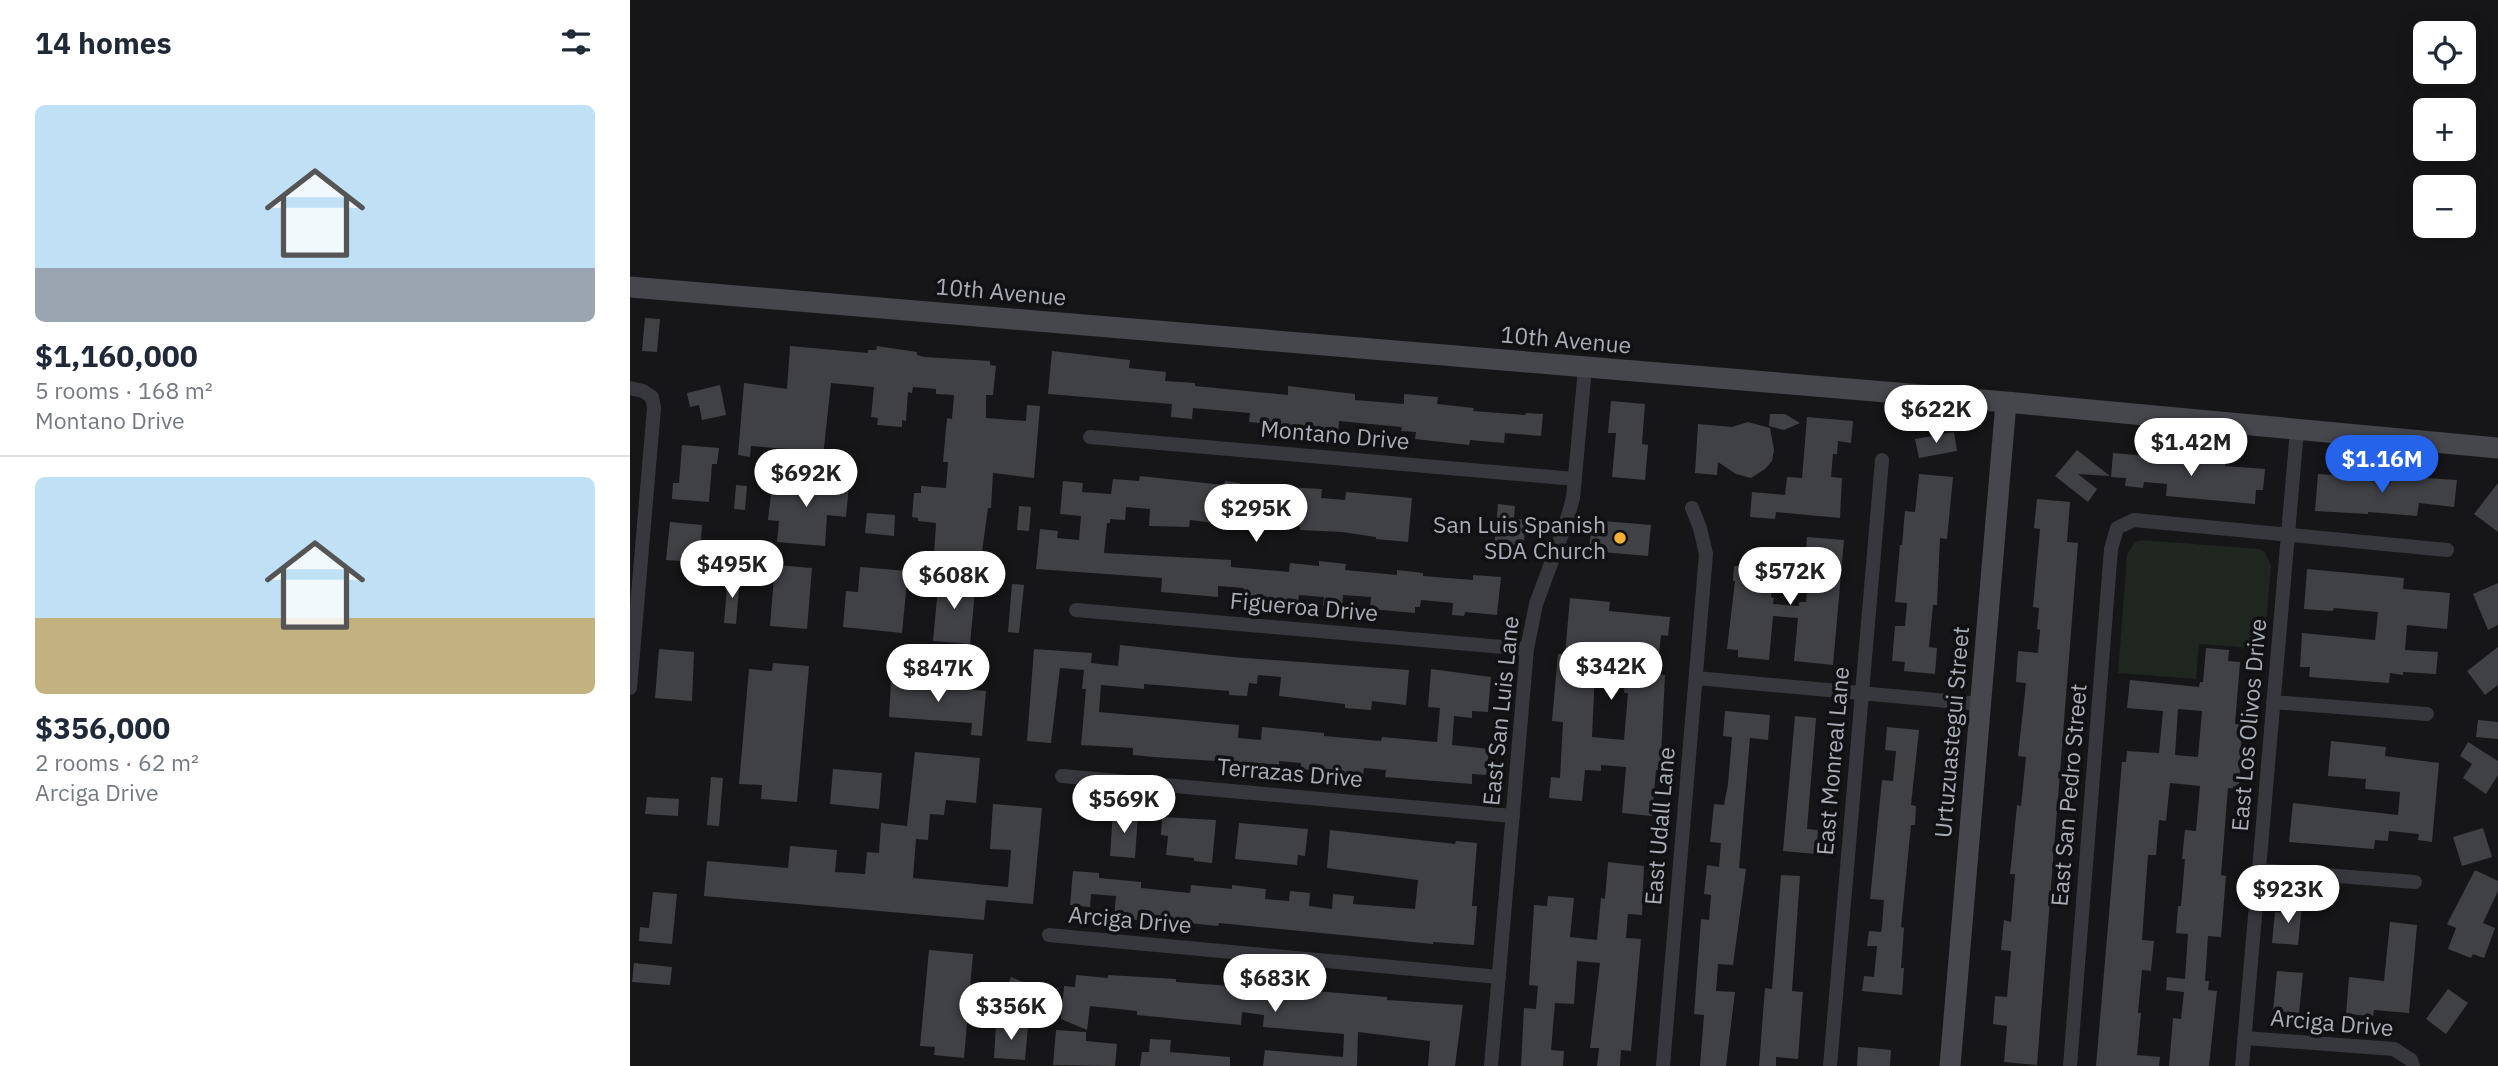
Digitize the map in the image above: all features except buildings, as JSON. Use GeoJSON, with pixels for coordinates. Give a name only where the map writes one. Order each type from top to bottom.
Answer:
{"type":"FeatureCollection","features":[{"type":"Feature","properties":{"kind":"main road","name":"10th Avenue"},"geometry":{"type":"LineString","coordinates":[[630,287],[2006,402],[2498,448]]}},
{"type":"Feature","properties":{"kind":"main road","name":"Urtuzuastegui Street"},"geometry":{"type":"LineString","coordinates":[[1950,1066],[2006,402]]}},
{"type":"Feature","properties":{"kind":"street","name":"East San Luis Lane"},"geometry":{"type":"LineString","coordinates":[[1491,1066],[1527,649],[1536,604],[1566,523],[1575,479],[1585,368]]}},
{"type":"Feature","properties":{"kind":"street"},"geometry":{"type":"LineString","coordinates":[[630,388],[643,391],[652,397],[654,420],[635,559],[630,688]]}},
{"type":"Feature","properties":{"kind":"street","name":"East Los Olivos Drive"},"geometry":{"type":"LineString","coordinates":[[2242,1066],[2297,430]]}},
{"type":"Feature","properties":{"kind":"street","name":"Montano Drive"},"geometry":{"type":"LineString","coordinates":[[1090,437],[1575,479]]}},
{"type":"Feature","properties":{"kind":"street","name":"East Monreal Lane"},"geometry":{"type":"LineString","coordinates":[[1830,1066],[1882,460]]}},
{"type":"Feature","properties":{"kind":"street","name":"East Udall Lane"},"geometry":{"type":"LineString","coordinates":[[1662,1066],[1706,554],[1692,508]]}},
{"type":"Feature","properties":{"kind":"street","name":"East San Pedro Street"},"geometry":{"type":"LineString","coordinates":[[2070,1066],[2111,549],[2117,528],[2134,520],[2288,535]]}},
{"type":"Feature","properties":{"kind":"street"},"geometry":{"type":"LineString","coordinates":[[2288,535],[2448,550]]}},
{"type":"Feature","properties":{"kind":"street","name":"Figueroa Drive"},"geometry":{"type":"LineString","coordinates":[[1076,610],[1527,649]]}},
{"type":"Feature","properties":{"kind":"street"},"geometry":{"type":"LineString","coordinates":[[1696,678],[1981,704]]}},
{"type":"Feature","properties":{"kind":"street"},"geometry":{"type":"LineString","coordinates":[[2273,702],[2427,714]]}},
{"type":"Feature","properties":{"kind":"street","name":"Terrazas Drive"},"geometry":{"type":"LineString","coordinates":[[1062,776],[1513,816]]}},
{"type":"Feature","properties":{"kind":"street"},"geometry":{"type":"LineString","coordinates":[[2259,870],[2415,882]]}},
{"type":"Feature","properties":{"kind":"street","name":"Arciga Drive"},"geometry":{"type":"LineString","coordinates":[[1049,935],[1499,977]]}},
{"type":"Feature","properties":{"kind":"street","name":"Arciga Drive"},"geometry":{"type":"LineString","coordinates":[[2245,1038],[2394,1049],[2404,1053],[2412,1063]]}},
{"type":"Feature","properties":{"kind":"shaded area"},"geometry":{"type":"Polygon","coordinates":[[[2141,540],[2259,549],[2265,552],[2271,566],[2264,649],[2199,644],[2196,679],[2118,673],[2127,555],[2135,542],[2141,540]]]}},
{"type":"Feature","properties":{"kind":"place","name":"San Luis Spanish SDA Church"},"geometry":{"type":"Point","coordinates":[1620,538]}}]}
